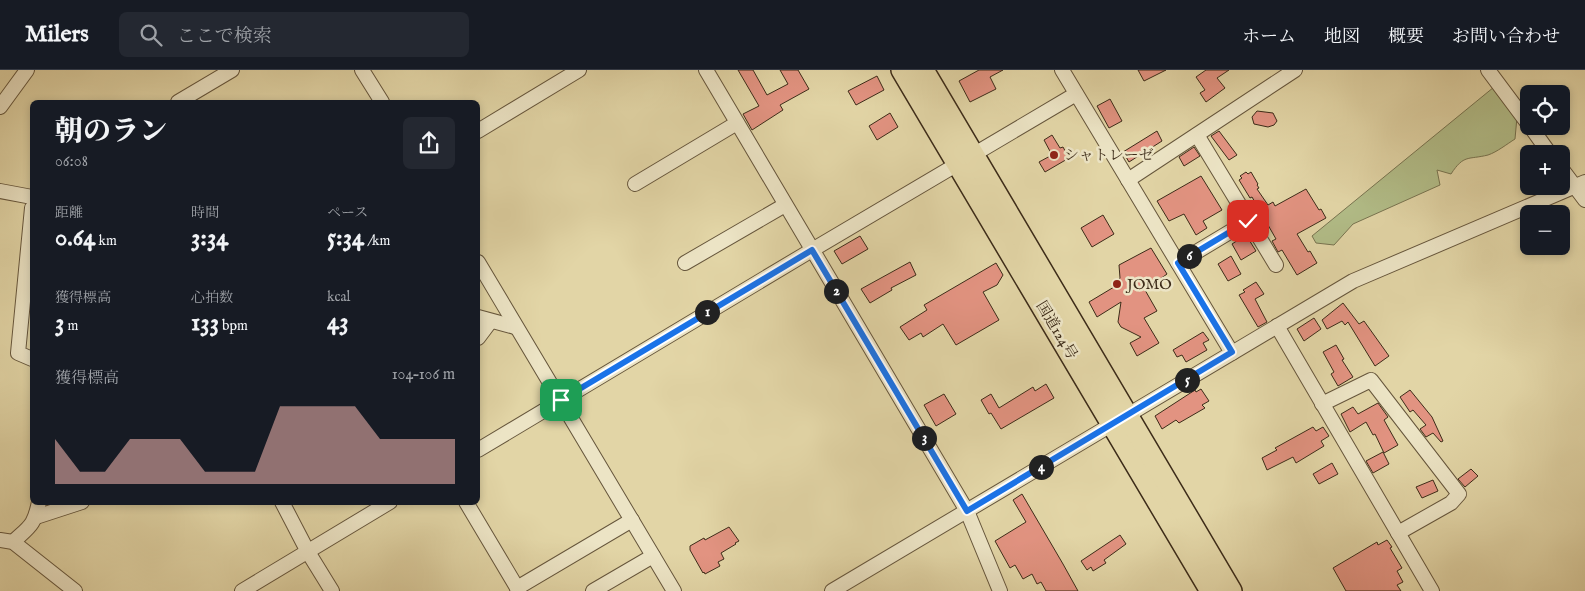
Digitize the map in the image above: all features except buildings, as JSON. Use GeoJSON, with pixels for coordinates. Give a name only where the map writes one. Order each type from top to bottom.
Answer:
{"type":"FeatureCollection","features":[{"type":"Feature","properties":{"kind":"highway","name":"国道124号"},"geometry":{"type":"LineString","coordinates":[[902,70],[966,160],[1120,420],[1231,591]]}},
{"type":"Feature","properties":{"kind":"highway","name":"国道124号"},"geometry":{"type":"LineString","coordinates":[[923,70],[966,160]]}},
{"type":"Feature","properties":{"kind":"highway","name":"国道124号"},"geometry":{"type":"LineString","coordinates":[[1120,420],[1211,591]]}},
{"type":"Feature","properties":{"kind":"street"},"geometry":{"type":"LineString","coordinates":[[1,103],[26,70]]}},
{"type":"Feature","properties":{"kind":"street"},"geometry":{"type":"LineString","coordinates":[[181,100],[232,70]]}},
{"type":"Feature","properties":{"kind":"street"},"geometry":{"type":"LineString","coordinates":[[362,70],[381,100]]}},
{"type":"Feature","properties":{"kind":"street"},"geometry":{"type":"LineString","coordinates":[[480,130],[579,70]]}},
{"type":"Feature","properties":{"kind":"street"},"geometry":{"type":"LineString","coordinates":[[706,70],[967,511],[1000,591]]}},
{"type":"Feature","properties":{"kind":"street"},"geometry":{"type":"LineString","coordinates":[[1062,70],[1232,352]]}},
{"type":"Feature","properties":{"kind":"street"},"geometry":{"type":"LineString","coordinates":[[1128,180],[1295,70]]}},
{"type":"Feature","properties":{"kind":"street"},"geometry":{"type":"LineString","coordinates":[[1488,70],[1520,113]]}},
{"type":"Feature","properties":{"kind":"street"},"geometry":{"type":"LineString","coordinates":[[480,449],[1076,94]]}},
{"type":"Feature","properties":{"kind":"street"},"geometry":{"type":"LineString","coordinates":[[634,184],[737,123]]}},
{"type":"Feature","properties":{"kind":"street"},"geometry":{"type":"LineString","coordinates":[[1197,135],[1276,264]]}},
{"type":"Feature","properties":{"kind":"street"},"geometry":{"type":"LineString","coordinates":[[1570,176],[1580,185],[1585,200]]}},
{"type":"Feature","properties":{"kind":"street"},"geometry":{"type":"LineString","coordinates":[[832,591],[1353,281],[1580,185]]}},
{"type":"Feature","properties":{"kind":"street"},"geometry":{"type":"LineString","coordinates":[[0,191],[30,197]]}},
{"type":"Feature","properties":{"kind":"street"},"geometry":{"type":"LineString","coordinates":[[685,263],[785,205]]}},
{"type":"Feature","properties":{"kind":"street"},"geometry":{"type":"LineString","coordinates":[[1178,263],[1248,221]]}},
{"type":"Feature","properties":{"kind":"street"},"geometry":{"type":"LineString","coordinates":[[30,229],[18,354],[30,358]]}},
{"type":"Feature","properties":{"kind":"street"},"geometry":{"type":"LineString","coordinates":[[480,266],[674,591]]}},
{"type":"Feature","properties":{"kind":"street"},"geometry":{"type":"LineString","coordinates":[[480,332],[484,319],[515,327]]}},
{"type":"Feature","properties":{"kind":"street"},"geometry":{"type":"LineString","coordinates":[[1277,326],[1432,591]]}},
{"type":"Feature","properties":{"kind":"street"},"geometry":{"type":"LineString","coordinates":[[1322,404],[1371,380],[1459,494],[1451,503],[1398,533]]}},
{"type":"Feature","properties":{"kind":"street"},"geometry":{"type":"LineString","coordinates":[[38,505],[33,524],[6,541],[76,591]]}},
{"type":"Feature","properties":{"kind":"street"},"geometry":{"type":"LineString","coordinates":[[36,518],[73,505]]}},
{"type":"Feature","properties":{"kind":"street"},"geometry":{"type":"LineString","coordinates":[[284,505],[308,552],[332,591]]}},
{"type":"Feature","properties":{"kind":"street"},"geometry":{"type":"LineString","coordinates":[[468,505],[518,589],[632,520]]}},
{"type":"Feature","properties":{"kind":"street"},"geometry":{"type":"LineString","coordinates":[[242,591],[308,552],[371,508]]}},
{"type":"Feature","properties":{"kind":"street"},"geometry":{"type":"LineString","coordinates":[[593,591],[653,556]]}},
{"type":"Feature","properties":{"kind":"green space"},"geometry":{"type":"Polygon","coordinates":[[[1494,87],[1517,117],[1515,139],[1491,154],[1467,159],[1459,163],[1451,174],[1437,170],[1440,185],[1353,224],[1334,245],[1316,243],[1312,236],[1494,87]]]}},
{"type":"Feature","properties":{"kind":"place","name":"シャトレーゼ"},"geometry":{"type":"Point","coordinates":[1054,155]}},
{"type":"Feature","properties":{"kind":"place","name":"JOMO"},"geometry":{"type":"Point","coordinates":[1117,284]}},
{"type":"Feature","properties":{"kind":"route"},"geometry":{"type":"LineString","coordinates":[[561,400],[812,250],[967,511],[1232,352],[1178,263],[1248,221]]}}]}
